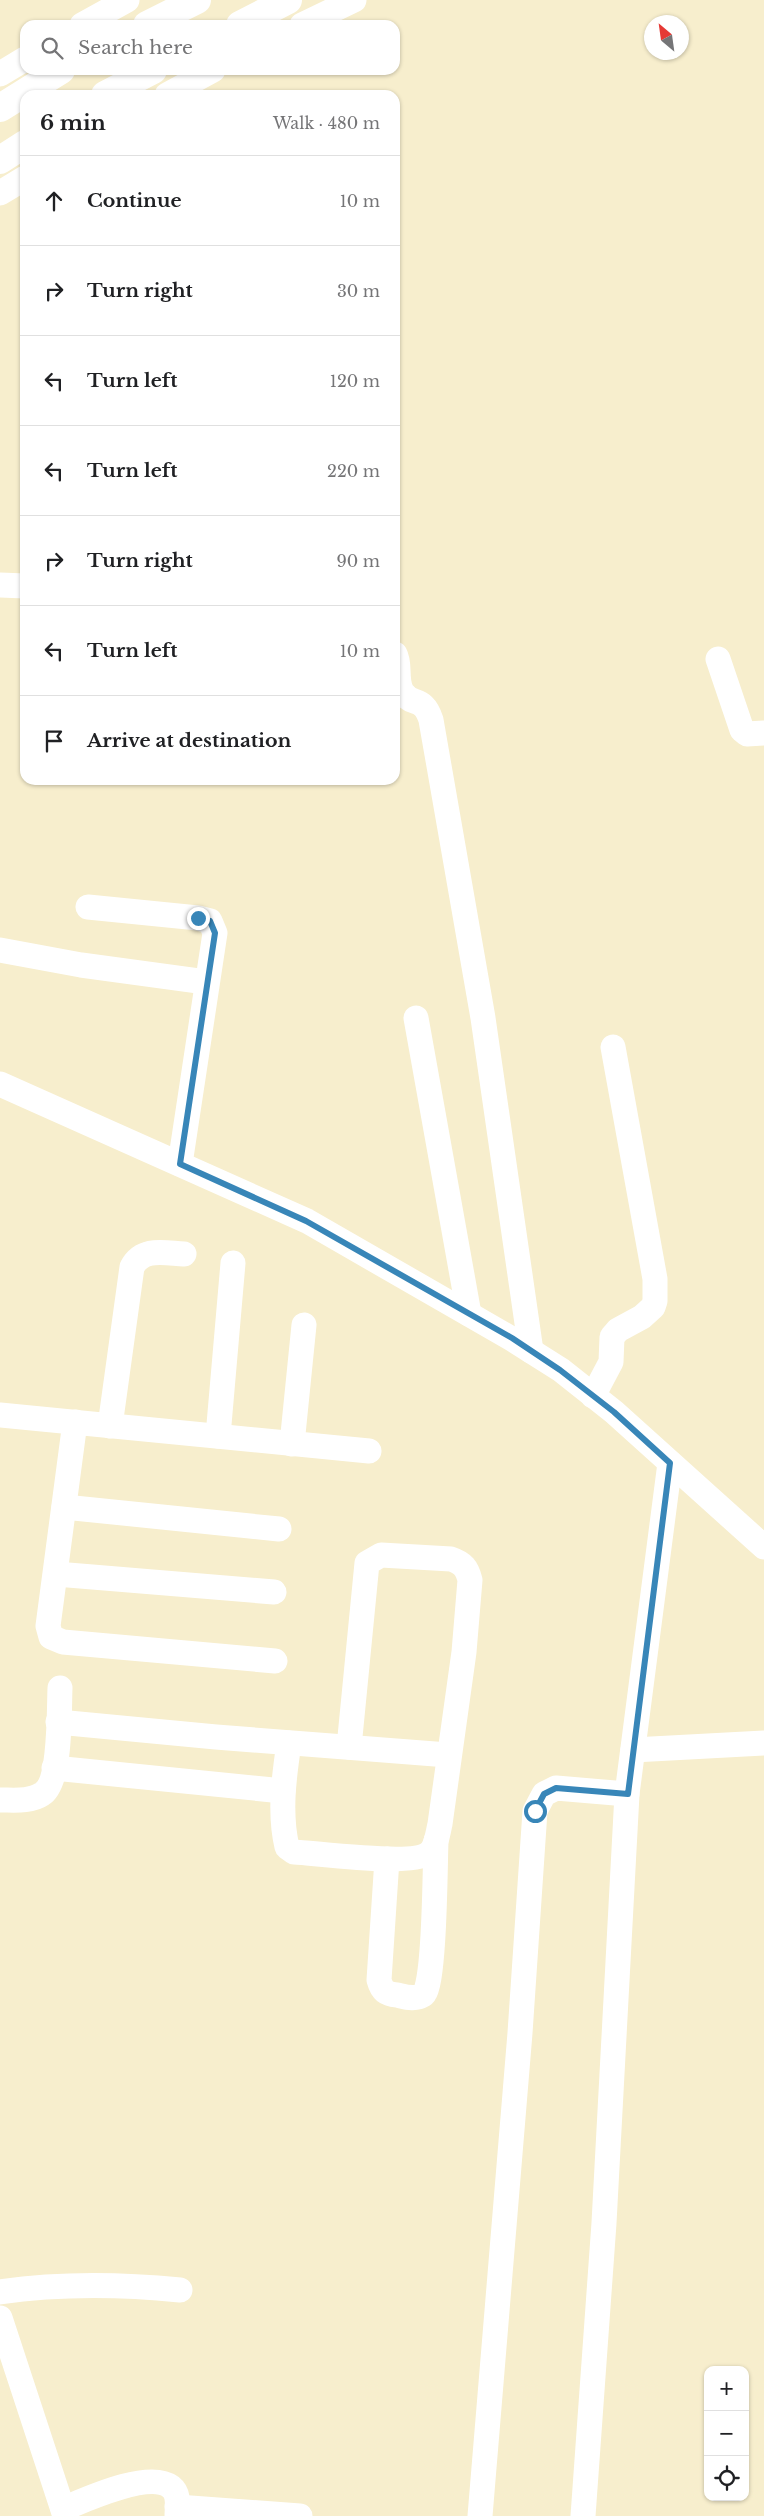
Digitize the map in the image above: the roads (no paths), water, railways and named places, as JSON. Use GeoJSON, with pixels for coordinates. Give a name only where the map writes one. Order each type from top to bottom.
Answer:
{"type":"FeatureCollection","features":[{"type":"Feature","properties":{"kind":"highway"},"geometry":{"type":"LineString","coordinates":[[157,20],[197,0]]}},
{"type":"Feature","properties":{"kind":"highway"},"geometry":{"type":"LineString","coordinates":[[250,20],[288,0]]}},
{"type":"Feature","properties":{"kind":"highway"},"geometry":{"type":"LineString","coordinates":[[29,90],[53,75]]}},
{"type":"Feature","properties":{"kind":"highway"},"geometry":{"type":"LineString","coordinates":[[115,90],[144,75]]}},
{"type":"Feature","properties":{"kind":"highway"},"geometry":{"type":"LineString","coordinates":[[0,108],[20,96]]}},
{"type":"Feature","properties":{"kind":"highway"},"geometry":{"type":"LineString","coordinates":[[0,160],[20,147]]}},
{"type":"Feature","properties":{"kind":"street"},"geometry":{"type":"LineString","coordinates":[[91,20],[127,0]]}},
{"type":"Feature","properties":{"kind":"street"},"geometry":{"type":"LineString","coordinates":[[312,20],[354,0]]}},
{"type":"Feature","properties":{"kind":"street"},"geometry":{"type":"LineString","coordinates":[[0,74],[20,62]]}},
{"type":"Feature","properties":{"kind":"street"},"geometry":{"type":"LineString","coordinates":[[176,90],[205,75]]}},
{"type":"Feature","properties":{"kind":"street"},"geometry":{"type":"LineString","coordinates":[[0,193],[20,181]]}},
{"type":"Feature","properties":{"kind":"street"},"geometry":{"type":"LineString","coordinates":[[0,585],[20,586]]}},
{"type":"Feature","properties":{"kind":"street"},"geometry":{"type":"LineString","coordinates":[[718,659],[742,730],[748,734],[764,733]]}},
{"type":"Feature","properties":{"kind":"street"},"geometry":{"type":"LineString","coordinates":[[400,680],[402,691],[407,697],[423,703],[428,709],[431,720],[483,1018],[531,1351]]}},
{"type":"Feature","properties":{"kind":"street"},"geometry":{"type":"LineString","coordinates":[[88,906],[198,918],[210,921],[215,933],[206,982],[180,1164]]}},
{"type":"Feature","properties":{"kind":"street"},"geometry":{"type":"LineString","coordinates":[[0,950],[81,965],[206,982]]}},
{"type":"Feature","properties":{"kind":"street"},"geometry":{"type":"LineString","coordinates":[[416,1018],[469,1314]]}},
{"type":"Feature","properties":{"kind":"street"},"geometry":{"type":"LineString","coordinates":[[593,1396],[610,1362],[612,1337],[618,1330],[642,1317],[653,1307],[656,1301],[655,1279],[613,1047]]}},
{"type":"Feature","properties":{"kind":"street"},"geometry":{"type":"LineString","coordinates":[[0,1084],[306,1221],[531,1351],[560,1370],[593,1396],[764,1547]]}},
{"type":"Feature","properties":{"kind":"street"},"geometry":{"type":"LineString","coordinates":[[110,1426],[132,1266],[137,1258],[144,1253],[184,1254]]}},
{"type":"Feature","properties":{"kind":"street"},"geometry":{"type":"LineString","coordinates":[[218,1436],[233,1263]]}},
{"type":"Feature","properties":{"kind":"street"},"geometry":{"type":"LineString","coordinates":[[292,1444],[304,1325]]}},
{"type":"Feature","properties":{"kind":"street"},"geometry":{"type":"LineString","coordinates":[[0,1415],[369,1451]]}},
{"type":"Feature","properties":{"kind":"street"},"geometry":{"type":"LineString","coordinates":[[75,1422],[48,1626],[51,1637],[63,1642],[275,1661]]}},
{"type":"Feature","properties":{"kind":"street"},"geometry":{"type":"LineString","coordinates":[[583,2516],[604,2223],[628,1794],[670,1463]]}},
{"type":"Feature","properties":{"kind":"street"},"geometry":{"type":"LineString","coordinates":[[64,1507],[279,1529]]}},
{"type":"Feature","properties":{"kind":"street"},"geometry":{"type":"LineString","coordinates":[[349,1747],[367,1563],[381,1555],[451,1560],[461,1563],[468,1570],[470,1580],[464,1652],[436,1840],[432,1960],[429,1988],[424,1995],[413,1998],[389,1994],[382,1990],[379,1980],[387,1859]]}},
{"type":"Feature","properties":{"kind":"street"},"geometry":{"type":"LineString","coordinates":[[56,1574],[274,1592]]}},
{"type":"Feature","properties":{"kind":"street"},"geometry":{"type":"LineString","coordinates":[[0,1800],[32,1800],[44,1793],[51,1784],[60,1688]]}},
{"type":"Feature","properties":{"kind":"street"},"geometry":{"type":"LineString","coordinates":[[58,1722],[289,1743],[448,1754]]}},
{"type":"Feature","properties":{"kind":"street"},"geometry":{"type":"LineString","coordinates":[[289,1743],[283,1790],[284,1835],[287,1847],[294,1852],[404,1860],[422,1857],[431,1851],[436,1840]]}},
{"type":"Feature","properties":{"kind":"street"},"geometry":{"type":"LineString","coordinates":[[633,1750],[764,1743]]}},
{"type":"Feature","properties":{"kind":"street"},"geometry":{"type":"LineString","coordinates":[[54,1768],[283,1790]]}},
{"type":"Feature","properties":{"kind":"street"},"geometry":{"type":"LineString","coordinates":[[480,2516],[520,2033],[535,1811],[544,1794],[556,1788],[628,1794]]}},
{"type":"Feature","properties":{"kind":"street"},"geometry":{"type":"LineString","coordinates":[[0,2292],[79,2284],[122,2284],[180,2290]]}},
{"type":"Feature","properties":{"kind":"street"},"geometry":{"type":"LineString","coordinates":[[0,2318],[9,2375],[64,2512],[130,2485],[164,2483],[172,2488],[178,2498],[177,2511],[300,2516]]}}]}
